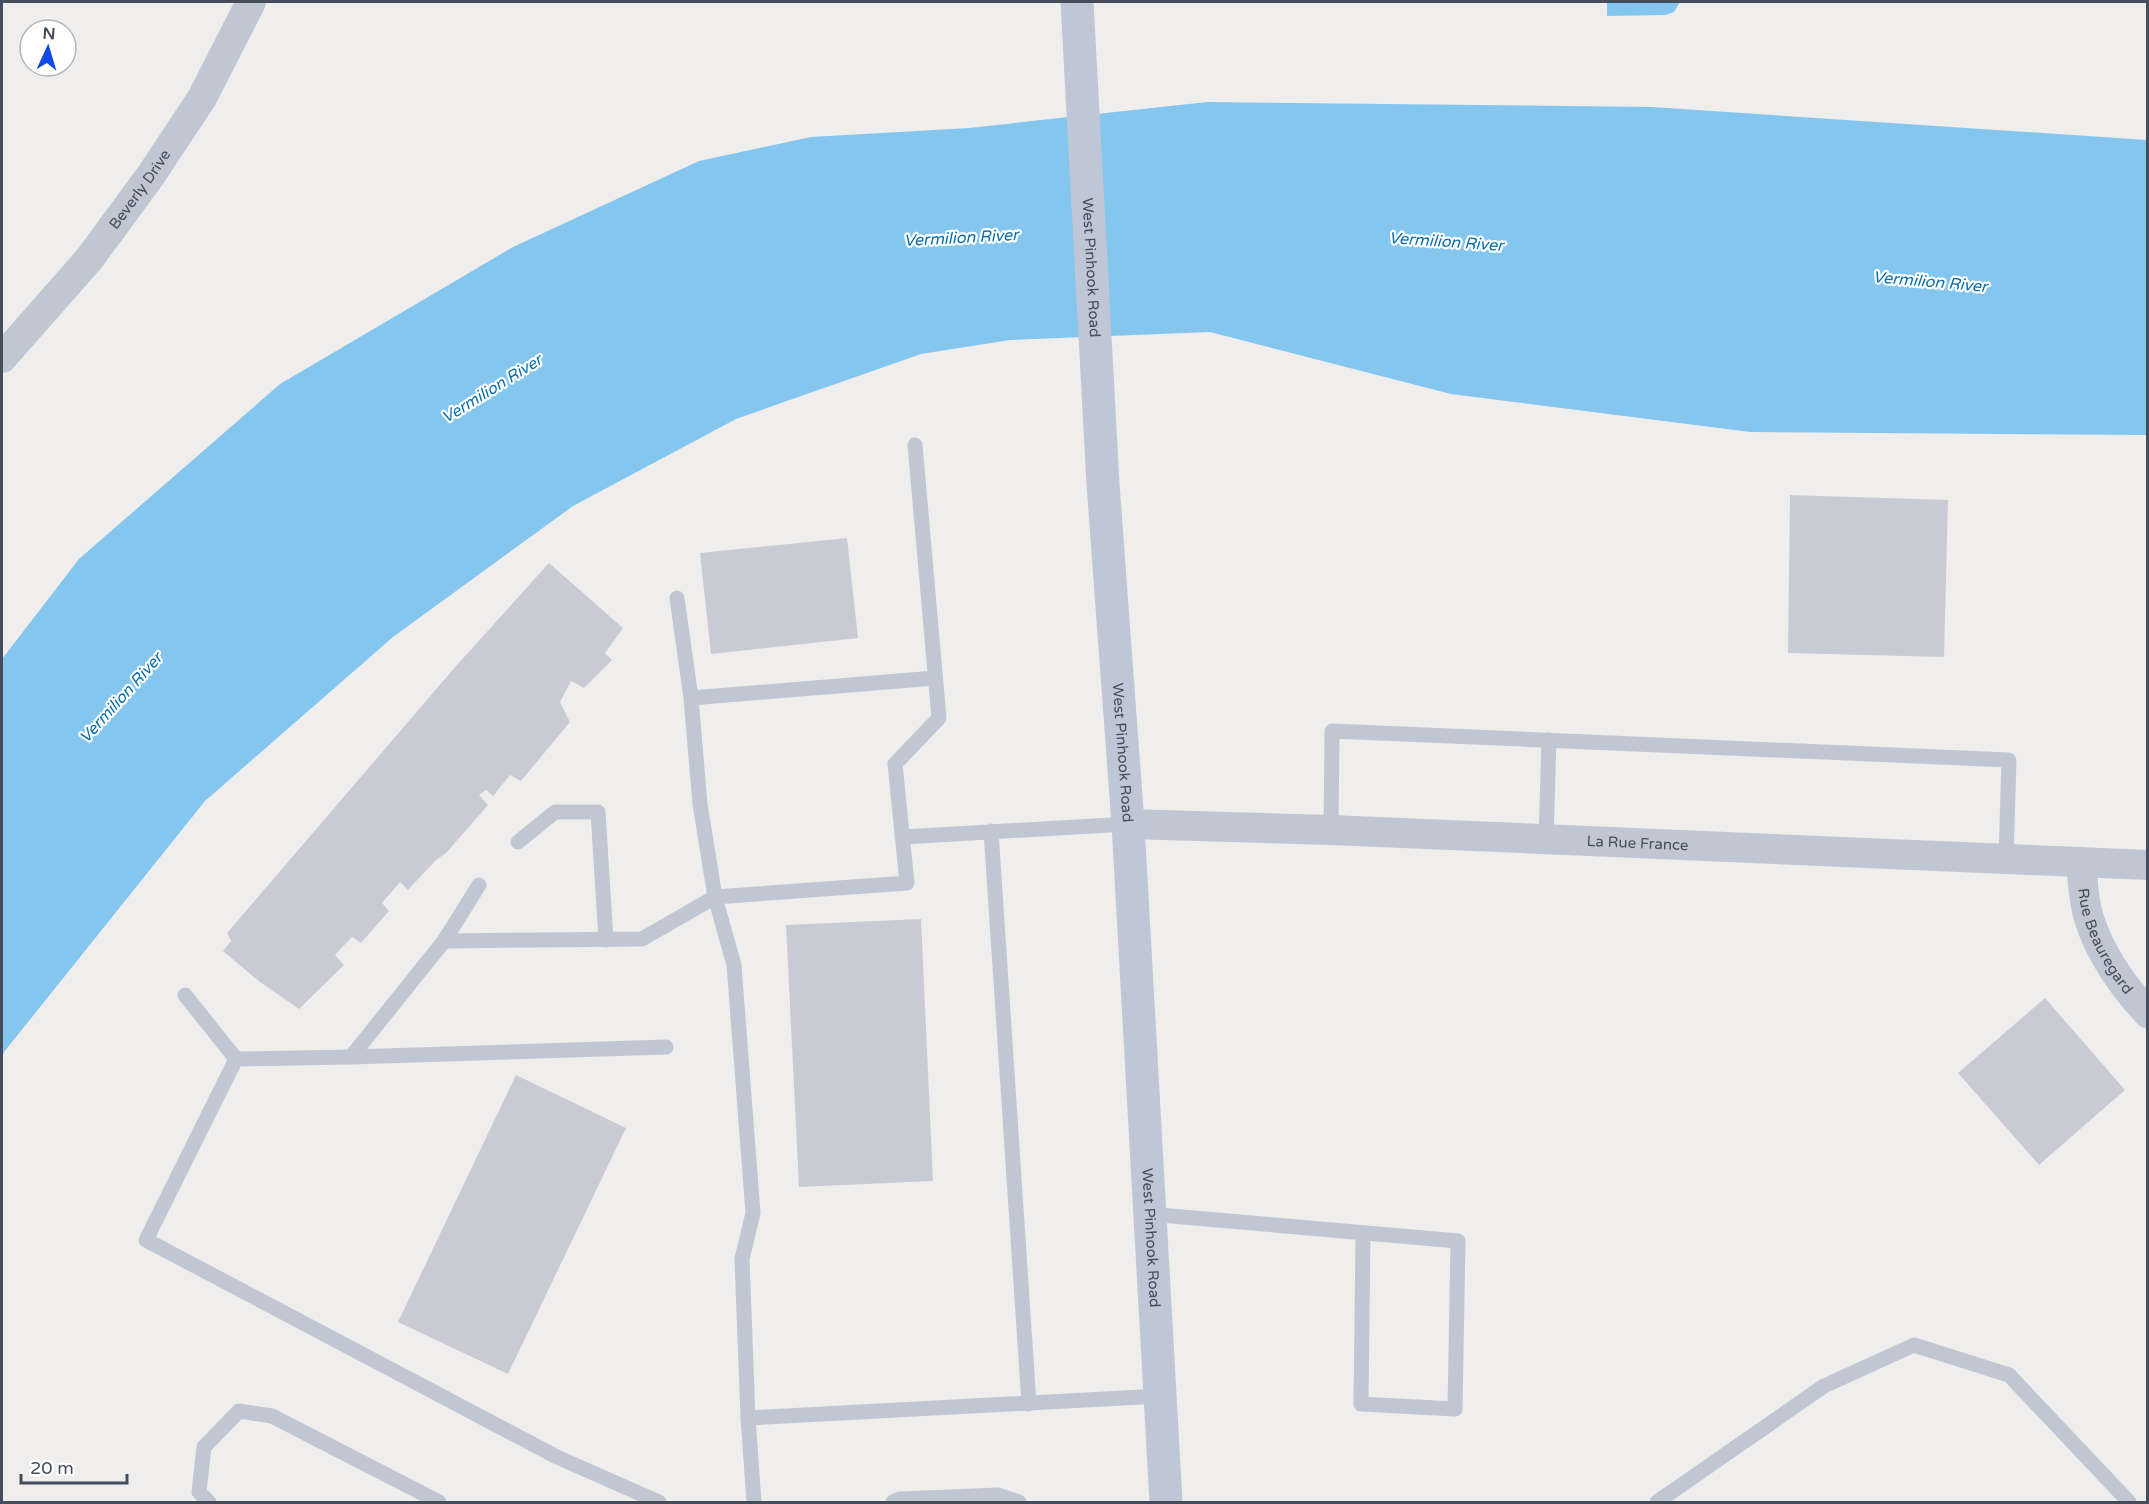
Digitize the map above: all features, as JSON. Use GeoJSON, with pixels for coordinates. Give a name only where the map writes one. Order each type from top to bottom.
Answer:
{"type":"FeatureCollection","features":[{"type":"Feature","properties":{"kind":"main road","name":"West Pinhook Road"},"geometry":{"type":"LineString","coordinates":[[1077,2],[1103,484],[1128,824],[1148,1214],[1166,1503]]}},
{"type":"Feature","properties":{"kind":"street","name":"Beverly Drive"},"geometry":{"type":"LineString","coordinates":[[2,358],[90,258],[151,175],[202,98],[250,2]]}},
{"type":"Feature","properties":{"kind":"street","name":"La Rue France"},"geometry":{"type":"LineString","coordinates":[[1128,824],[1331,830],[2148,865]]}},
{"type":"Feature","properties":{"kind":"street","name":"Rue Beauregard"},"geometry":{"type":"LineString","coordinates":[[2082,862],[2086,907],[2095,937],[2122,981],[2148,1013]]}},
{"type":"Feature","properties":{"kind":"lane"},"geometry":{"type":"LineString","coordinates":[[444,941],[642,939],[715,897],[907,883],[895,764],[939,718],[915,446]]}},
{"type":"Feature","properties":{"kind":"lane"},"geometry":{"type":"LineString","coordinates":[[677,598],[691,698],[700,804],[715,897],[734,965],[753,1213],[742,1259],[748,1418],[754,1503]]}},
{"type":"Feature","properties":{"kind":"lane"},"geometry":{"type":"LineString","coordinates":[[691,698],[935,678]]}},
{"type":"Feature","properties":{"kind":"lane"},"geometry":{"type":"LineString","coordinates":[[1331,830],[1332,731],[1550,740],[2008,760],[2006,859]]}},
{"type":"Feature","properties":{"kind":"lane"},"geometry":{"type":"LineString","coordinates":[[1546,839],[1550,740]]}},
{"type":"Feature","properties":{"kind":"lane"},"geometry":{"type":"LineString","coordinates":[[518,842],[555,812],[598,812],[606,940]]}},
{"type":"Feature","properties":{"kind":"lane"},"geometry":{"type":"LineString","coordinates":[[903,837],[1128,824]]}},
{"type":"Feature","properties":{"kind":"lane"},"geometry":{"type":"LineString","coordinates":[[991,831],[1029,1404]]}},
{"type":"Feature","properties":{"kind":"lane"},"geometry":{"type":"LineString","coordinates":[[351,1057],[444,941],[479,885]]}},
{"type":"Feature","properties":{"kind":"lane"},"geometry":{"type":"LineString","coordinates":[[185,995],[236,1059]]}},
{"type":"Feature","properties":{"kind":"lane"},"geometry":{"type":"LineString","coordinates":[[236,1059],[666,1047]]}},
{"type":"Feature","properties":{"kind":"lane"},"geometry":{"type":"LineString","coordinates":[[236,1059],[146,1240],[557,1457],[659,1503]]}},
{"type":"Feature","properties":{"kind":"lane"},"geometry":{"type":"LineString","coordinates":[[1148,1214],[1458,1241],[1455,1409],[1361,1404],[1363,1234]]}},
{"type":"Feature","properties":{"kind":"lane"},"geometry":{"type":"LineString","coordinates":[[1657,1503],[1824,1386],[1914,1345],[2009,1375],[2129,1503]]}},
{"type":"Feature","properties":{"kind":"lane"},"geometry":{"type":"LineString","coordinates":[[748,1418],[1160,1396]]}},
{"type":"Feature","properties":{"kind":"lane"},"geometry":{"type":"LineString","coordinates":[[209,1503],[199,1492],[204,1447],[239,1411],[272,1416],[439,1503]]}},
{"type":"Feature","properties":{"kind":"lane"},"geometry":{"type":"LineString","coordinates":[[893,1503],[900,1499],[998,1495],[1019,1503]]}},
{"type":"Feature","properties":{"kind":"water"},"geometry":{"type":"Polygon","coordinates":[[[1607,2],[1680,2],[1674,12],[1665,15],[1607,16],[1607,2]]]}},
{"type":"Feature","properties":{"kind":"water","name":"Vermilion River"},"geometry":{"type":"Polygon","coordinates":[[[1207,102],[1652,107],[2147,140],[2147,435],[1750,432],[1451,394],[1210,332],[1010,340],[921,354],[736,419],[573,506],[393,637],[205,801],[4,1052],[2,1059],[2,659],[79,559],[280,384],[513,247],[699,161],[811,137],[969,128],[1207,102]]]}},
{"type":"Feature","properties":{"kind":"building"},"geometry":{"type":"Polygon","coordinates":[[[1790,495],[1948,500],[1944,657],[1788,653],[1790,495]]]}},
{"type":"Feature","properties":{"kind":"building"},"geometry":{"type":"Polygon","coordinates":[[[847,538],[858,638],[711,654],[700,553],[847,538]]]}},
{"type":"Feature","properties":{"kind":"building"},"geometry":{"type":"Polygon","coordinates":[[[549,563],[623,628],[605,653],[612,660],[584,688],[571,681],[560,702],[570,722],[521,781],[510,775],[493,796],[486,790],[479,795],[488,805],[446,853],[436,860],[408,890],[400,882],[382,903],[389,911],[361,943],[352,937],[335,955],[344,965],[299,1009],[260,982],[223,951],[231,941],[227,933],[456,666],[549,563]]]}},
{"type":"Feature","properties":{"kind":"building"},"geometry":{"type":"Polygon","coordinates":[[[921,919],[933,1181],[799,1187],[786,925],[921,919]]]}},
{"type":"Feature","properties":{"kind":"building"},"geometry":{"type":"Polygon","coordinates":[[[2045,998],[2125,1090],[2039,1165],[1958,1073],[2045,998]]]}},
{"type":"Feature","properties":{"kind":"building"},"geometry":{"type":"Polygon","coordinates":[[[516,1075],[626,1128],[508,1374],[398,1322],[516,1075]]]}}]}
